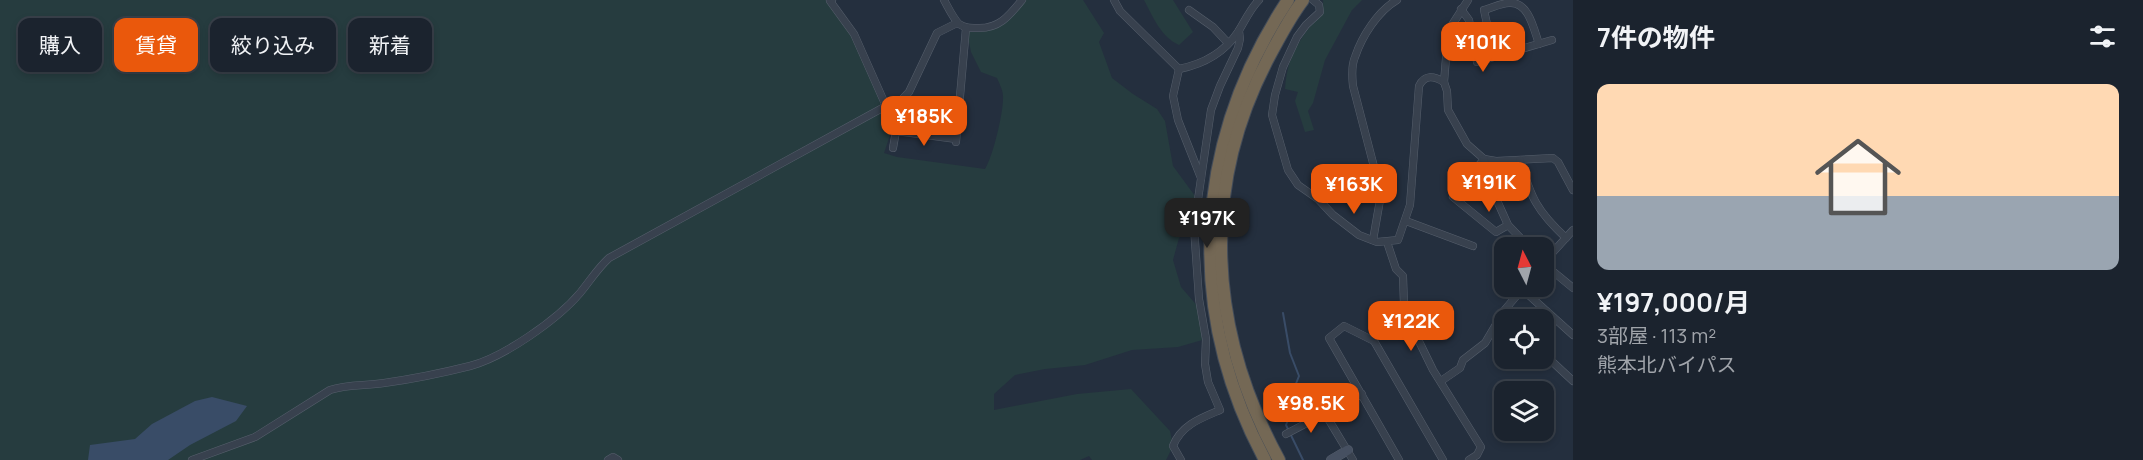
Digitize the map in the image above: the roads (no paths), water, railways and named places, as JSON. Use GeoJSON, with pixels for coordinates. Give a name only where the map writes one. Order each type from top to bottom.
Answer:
{"type":"FeatureCollection","features":[{"type":"Feature","properties":{"kind":"highway"},"geometry":{"type":"LineString","coordinates":[[1265,460],[1235,393],[1218,335],[1209,266],[1209,235],[1217,166],[1236,101],[1252,63],[1288,0]]}},
{"type":"Feature","properties":{"kind":"highway"},"geometry":{"type":"LineString","coordinates":[[1279,460],[1256,412],[1237,363],[1222,292],[1221,226],[1228,169],[1242,116],[1260,74],[1303,0]]}},
{"type":"Feature","properties":{"kind":"street"},"geometry":{"type":"LineString","coordinates":[[832,0],[830,1],[854,34],[886,106]]}},
{"type":"Feature","properties":{"kind":"street"},"geometry":{"type":"LineString","coordinates":[[944,0],[957,22],[966,28],[997,26],[1022,0]]}},
{"type":"Feature","properties":{"kind":"street"},"geometry":{"type":"LineString","coordinates":[[1114,0],[1120,11],[1179,69]]}},
{"type":"Feature","properties":{"kind":"street"},"geometry":{"type":"LineString","coordinates":[[1179,69],[1203,62],[1222,51],[1239,31],[1252,7],[1259,0]]}},
{"type":"Feature","properties":{"kind":"street"},"geometry":{"type":"LineString","coordinates":[[1313,0],[1319,4],[1320,12],[1297,37],[1287,58],[1275,95],[1272,116],[1288,170],[1298,185],[1318,198],[1333,214],[1359,235],[1387,242],[1398,240],[1410,205],[1419,86],[1428,77],[1435,77],[1444,82]]}},
{"type":"Feature","properties":{"kind":"street"},"geometry":{"type":"LineString","coordinates":[[1373,240],[1380,200],[1379,186],[1353,86],[1352,71],[1354,58],[1368,30],[1387,6],[1397,0]]}},
{"type":"Feature","properties":{"kind":"street"},"geometry":{"type":"LineString","coordinates":[[1468,0],[1452,25],[1444,82],[1448,110],[1452,119],[1467,144],[1484,159],[1496,161],[1553,158],[1558,162],[1573,190]]}},
{"type":"Feature","properties":{"kind":"street"},"geometry":{"type":"LineString","coordinates":[[1494,57],[1484,10],[1510,2],[1530,16],[1539,44]]}},
{"type":"Feature","properties":{"kind":"street"},"geometry":{"type":"LineString","coordinates":[[1461,9],[1469,20],[1477,62],[1552,40]]}},
{"type":"Feature","properties":{"kind":"street"},"geometry":{"type":"LineString","coordinates":[[1189,10],[1213,27],[1228,43]]}},
{"type":"Feature","properties":{"kind":"street"},"geometry":{"type":"LineString","coordinates":[[893,148],[896,131],[894,108],[909,92],[937,33],[957,22]]}},
{"type":"Feature","properties":{"kind":"street"},"geometry":{"type":"LineString","coordinates":[[896,131],[956,141],[966,28]]}},
{"type":"Feature","properties":{"kind":"street"},"geometry":{"type":"LineString","coordinates":[[1181,460],[1173,446],[1175,439],[1191,422],[1220,410],[1208,382],[1205,364],[1206,339],[1198,299],[1194,227],[1211,110],[1239,48],[1239,31]]}},
{"type":"Feature","properties":{"kind":"street"},"geometry":{"type":"LineString","coordinates":[[1179,69],[1173,96],[1178,120],[1202,180]]}},
{"type":"Feature","properties":{"kind":"street"},"geometry":{"type":"LineString","coordinates":[[192,460],[255,437],[330,390],[339,387],[384,383],[487,361],[530,336],[551,320],[579,294],[609,258],[886,106],[894,108]]}},
{"type":"Feature","properties":{"kind":"street"},"geometry":{"type":"LineString","coordinates":[[1484,159],[1494,194],[1508,225],[1519,237]]}},
{"type":"Feature","properties":{"kind":"street"},"geometry":{"type":"LineString","coordinates":[[1484,159],[1453,197],[1496,232],[1508,225]]}},
{"type":"Feature","properties":{"kind":"street"},"geometry":{"type":"LineString","coordinates":[[1520,160],[1533,201],[1566,238]]}},
{"type":"Feature","properties":{"kind":"street"},"geometry":{"type":"LineString","coordinates":[[1406,221],[1473,246]]}},
{"type":"Feature","properties":{"kind":"street"},"geometry":{"type":"LineString","coordinates":[[1554,252],[1573,230]]}},
{"type":"Feature","properties":{"kind":"street"},"geometry":{"type":"LineString","coordinates":[[1387,242],[1396,269],[1403,276],[1404,305],[1412,327],[1481,447],[1478,457],[1469,460]]}},
{"type":"Feature","properties":{"kind":"street"},"geometry":{"type":"LineString","coordinates":[[1554,271],[1572,285]]}},
{"type":"Feature","properties":{"kind":"street"},"geometry":{"type":"LineString","coordinates":[[1505,309],[1515,297]]}},
{"type":"Feature","properties":{"kind":"street"},"geometry":{"type":"LineString","coordinates":[[1533,297],[1573,335]]}},
{"type":"Feature","properties":{"kind":"street"},"geometry":{"type":"LineString","coordinates":[[1399,460],[1329,338],[1344,326],[1374,341],[1443,460]]}},
{"type":"Feature","properties":{"kind":"street"},"geometry":{"type":"LineString","coordinates":[[1441,381],[1460,368],[1463,360],[1485,343],[1494,328]]}},
{"type":"Feature","properties":{"kind":"street"},"geometry":{"type":"LineString","coordinates":[[1554,362],[1571,376]]}},
{"type":"Feature","properties":{"kind":"street"},"geometry":{"type":"LineString","coordinates":[[1286,434],[1362,394]]}},
{"type":"Feature","properties":{"kind":"street"},"geometry":{"type":"LineString","coordinates":[[1324,412],[1353,460]]}},
{"type":"Feature","properties":{"kind":"street"},"geometry":{"type":"LineString","coordinates":[[1331,460],[1348,450]]}},
{"type":"Feature","properties":{"kind":"street"},"geometry":{"type":"LineString","coordinates":[[608,460],[613,457],[618,460]]}},
{"type":"Feature","properties":{"kind":"water"},"geometry":{"type":"Polygon","coordinates":[[[212,397],[247,406],[236,421],[190,445],[168,460],[88,460],[90,445],[135,439],[152,424],[195,401],[212,397]]]}},
{"type":"Feature","properties":{"kind":"waterway"},"geometry":{"type":"LineString","coordinates":[[1283,313],[1290,353],[1299,376],[1288,404],[1290,415],[1286,425],[1303,460]]}}]}
